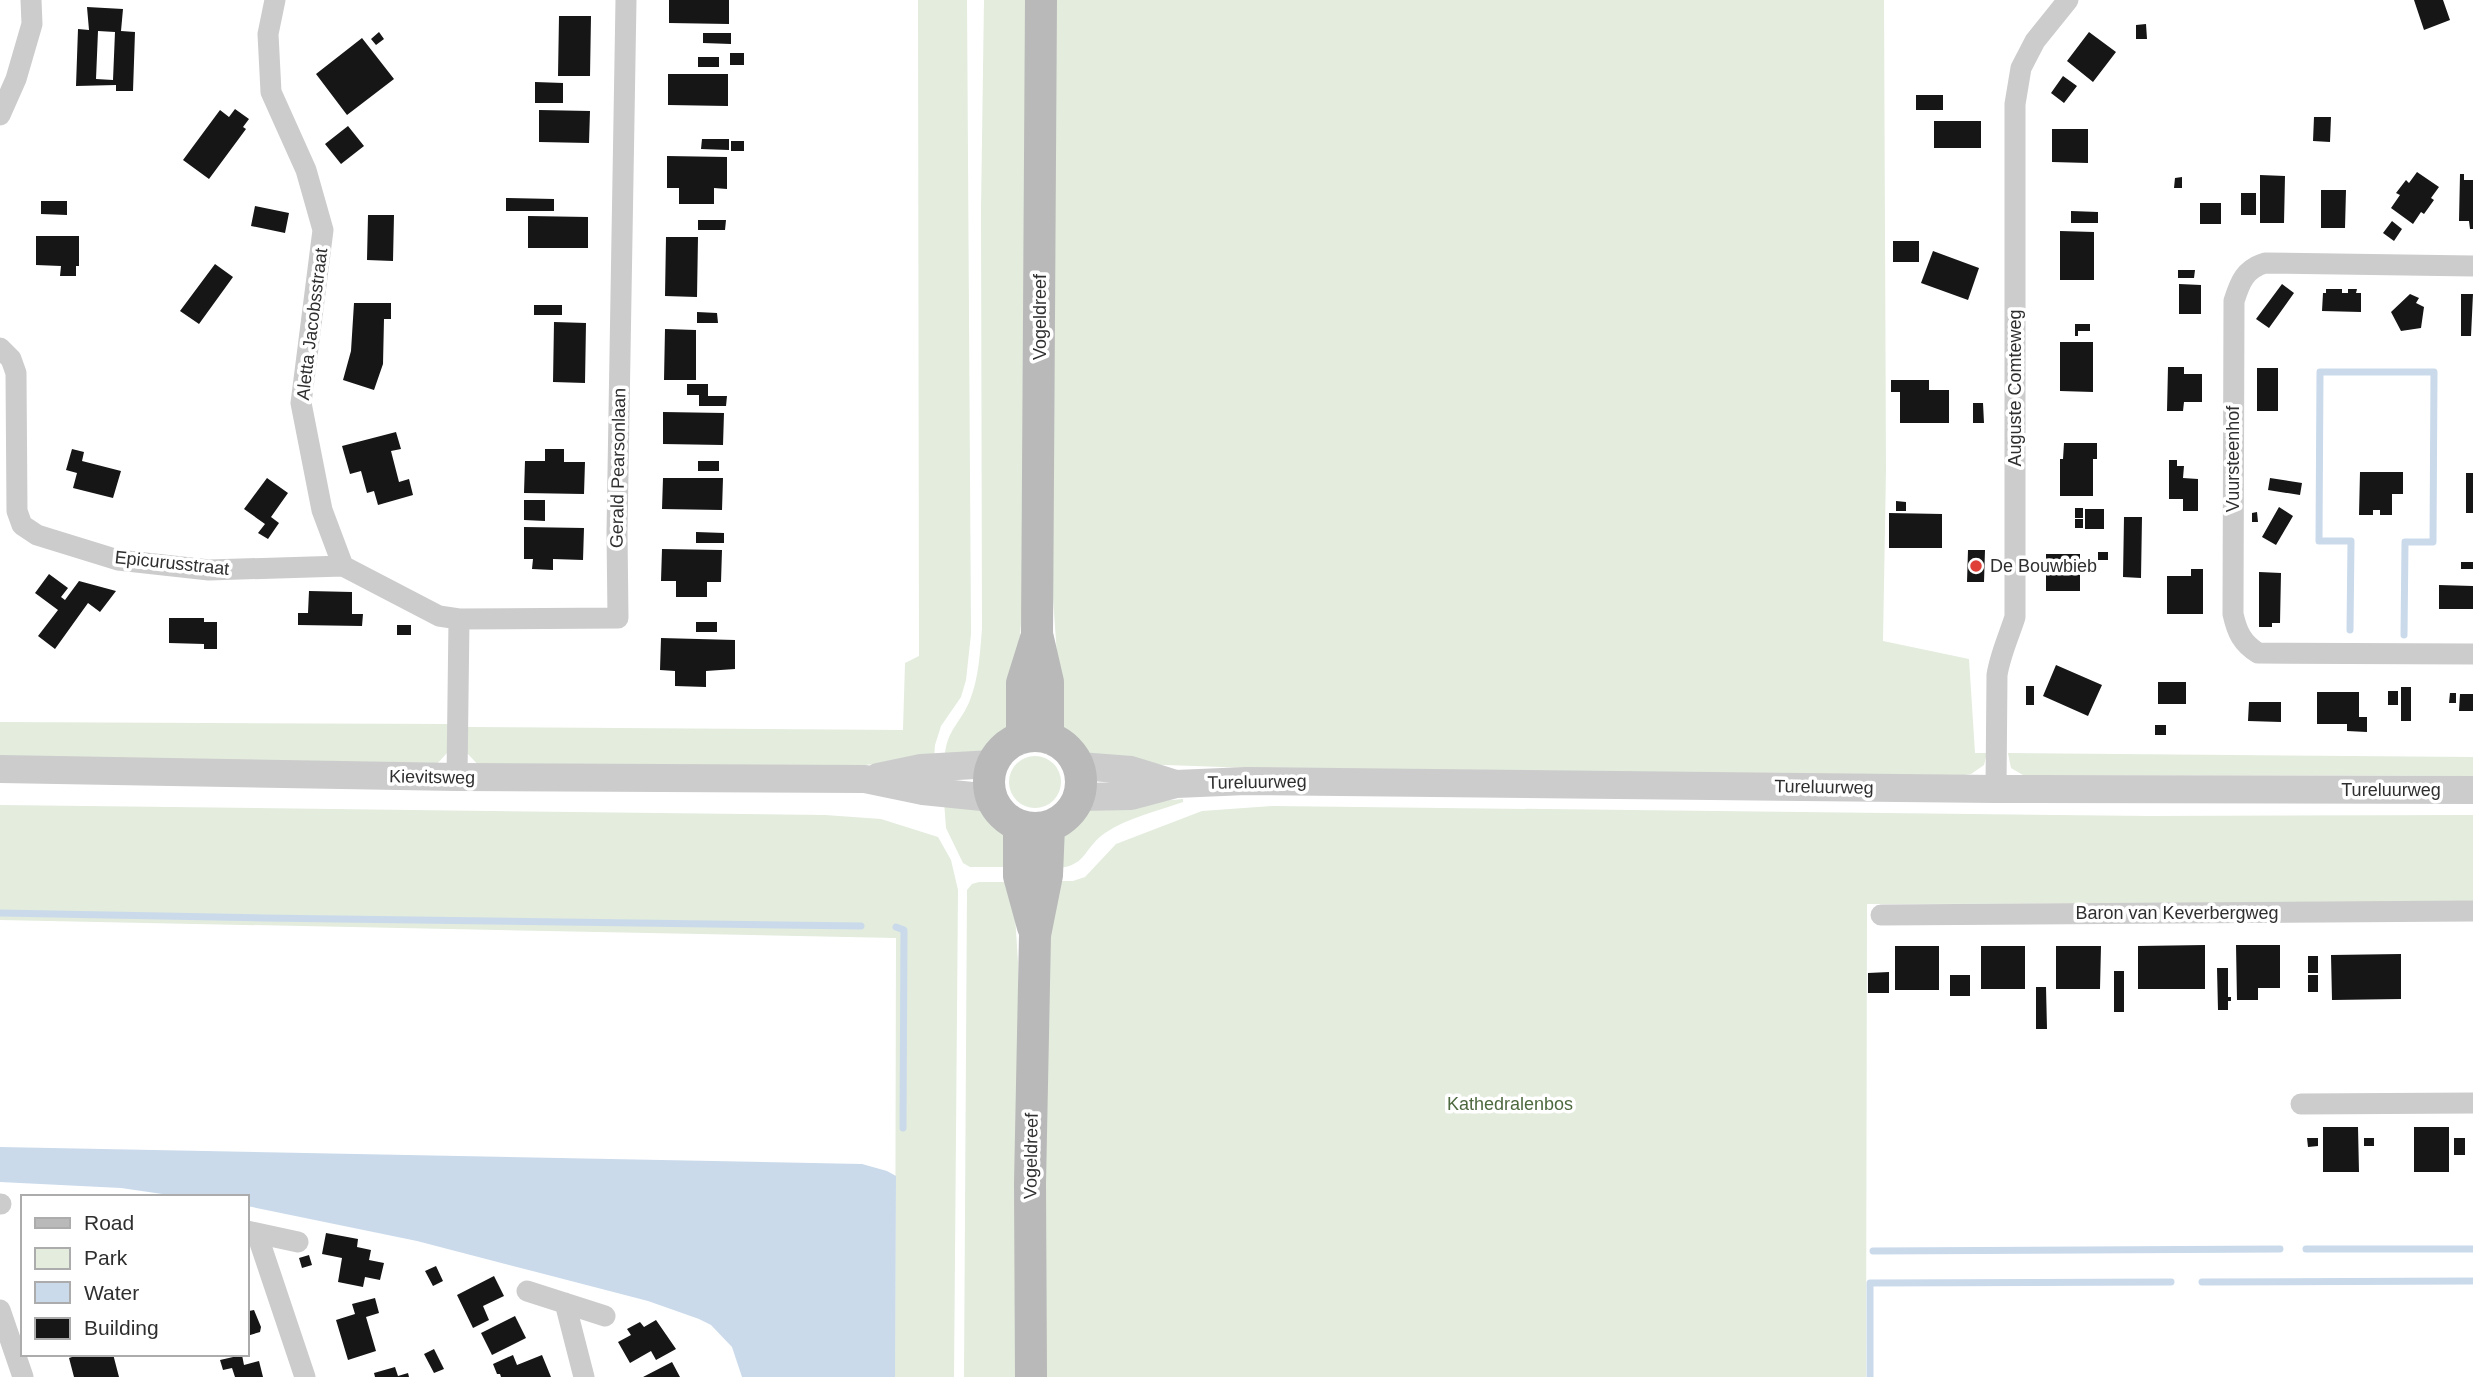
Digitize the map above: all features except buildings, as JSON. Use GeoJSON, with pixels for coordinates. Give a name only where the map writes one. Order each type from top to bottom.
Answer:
{"type":"FeatureCollection","features":[{"type":"Feature","properties":{"kind":"main road","name":"Vogeldreef"},"geometry":{"type":"LineString","coordinates":[[1035,738],[1048,682],[1037,634],[1041,0]]}},
{"type":"Feature","properties":{"kind":"main road"},"geometry":{"type":"LineString","coordinates":[[1035,738],[1067,748],[1082,776],[1079,797],[1073,810],[1062,820],[1034,826],[1007,819],[998,810],[992,798],[990,775],[1000,752],[1010,744],[1035,738]]}},
{"type":"Feature","properties":{"kind":"main road","name":"Vogeldreef"},"geometry":{"type":"LineString","coordinates":[[1031,1377],[1030,1184],[1035,935],[1047,875],[1034,826]]}},
{"type":"Feature","properties":{"kind":"street"},"geometry":{"type":"LineString","coordinates":[[0,115],[16,79],[32,24],[31,0]]}},
{"type":"Feature","properties":{"kind":"street","name":"Aletta Jacobsstraat"},"geometry":{"type":"LineString","coordinates":[[275,0],[268,34],[271,92],[306,170],[323,230],[301,403],[321,510],[343,566]]}},
{"type":"Feature","properties":{"kind":"street","name":"Gerald Pearsonlaan"},"geometry":{"type":"LineString","coordinates":[[459,619],[618,618],[625,0]]}},
{"type":"Feature","properties":{"kind":"street","name":"Auguste Comteweg"},"geometry":{"type":"LineString","coordinates":[[1996,789],[1997,675],[2015,617],[2015,104],[2021,68],[2035,41],[2068,0]]}},
{"type":"Feature","properties":{"kind":"street","name":"Vuursteenhof"},"geometry":{"type":"LineString","coordinates":[[2473,266],[2265,263],[2252,267],[2240,282],[2234,301],[2232,614],[2236,630],[2245,645],[2258,653],[2473,654]]}},
{"type":"Feature","properties":{"kind":"street","name":"Epicurusstraat"},"geometry":{"type":"LineString","coordinates":[[0,348],[11,359],[16,373],[17,511],[22,525],[37,535],[118,560],[209,570],[343,566]]}},
{"type":"Feature","properties":{"kind":"street"},"geometry":{"type":"LineString","coordinates":[[343,566],[439,616],[459,619],[457,777]]}},
{"type":"Feature","properties":{"kind":"street","name":"Kievitsweg"},"geometry":{"type":"LineString","coordinates":[[0,768],[457,777],[865,779],[921,768],[993,764]]}},
{"type":"Feature","properties":{"kind":"street","name":"Tureluurweg"},"geometry":{"type":"LineString","coordinates":[[1079,766],[1131,770],[1176,784]]}},
{"type":"Feature","properties":{"kind":"street","name":"Kievitsweg"},"geometry":{"type":"LineString","coordinates":[[865,779],[923,791],[992,798]]}},
{"type":"Feature","properties":{"kind":"street","name":"Tureluurweg"},"geometry":{"type":"LineString","coordinates":[[1079,797],[1131,796],[1176,784],[1259,781],[1996,789],[2473,790]]}},
{"type":"Feature","properties":{"kind":"street","name":"Baron van Keverbergweg"},"geometry":{"type":"LineString","coordinates":[[1881,915],[2473,911]]}},
{"type":"Feature","properties":{"kind":"street"},"geometry":{"type":"LineString","coordinates":[[2301,1104],[2473,1103]]}},
{"type":"Feature","properties":{"kind":"street"},"geometry":{"type":"LineString","coordinates":[[252,1233],[298,1242]]}},
{"type":"Feature","properties":{"kind":"street"},"geometry":{"type":"LineString","coordinates":[[252,1233],[305,1377]]}},
{"type":"Feature","properties":{"kind":"street"},"geometry":{"type":"LineString","coordinates":[[527,1291],[606,1316]]}},
{"type":"Feature","properties":{"kind":"street"},"geometry":{"type":"LineString","coordinates":[[565,1303],[584,1377]]}},
{"type":"Feature","properties":{"kind":"street"},"geometry":{"type":"LineString","coordinates":[[0,1310],[23,1377]]}},
{"type":"Feature","properties":{"kind":"green space"},"geometry":{"type":"Polygon","coordinates":[[[918,0],[967,0],[971,634],[966,680],[961,697],[941,726],[934,758],[865,765],[481,768],[467,753],[467,727],[903,730],[905,663],[919,656],[918,0]]]}},
{"type":"Feature","properties":{"kind":"green space"},"geometry":{"type":"Polygon","coordinates":[[[984,0],[1029,0],[1022,611],[1017,671],[1008,728],[981,752],[945,754],[949,738],[973,691],[982,629],[981,210],[984,0]]]}},
{"type":"Feature","properties":{"kind":"green space"},"geometry":{"type":"Polygon","coordinates":[[[1053,0],[1884,0],[1886,469],[1883,641],[1969,659],[1975,753],[1987,753],[1984,765],[1971,774],[1958,776],[1280,769],[1138,764],[1085,755],[1062,728],[1050,554],[1053,0]]]}},
{"type":"Feature","properties":{"kind":"green space"},"geometry":{"type":"Polygon","coordinates":[[[0,722],[448,724],[448,752],[434,767],[0,759],[0,722]]]}},
{"type":"Feature","properties":{"kind":"green space"},"geometry":{"type":"Polygon","coordinates":[[[2008,753],[2473,757],[2473,776],[2023,775],[2011,768],[2008,753]]]}},
{"type":"Feature","properties":{"kind":"green space"},"geometry":{"type":"Polygon","coordinates":[[[1035,756],[1045,758],[1053,764],[1059,772],[1059,792],[1053,800],[1045,806],[1035,808],[1025,806],[1017,800],[1011,792],[1009,782],[1011,772],[1017,764],[1025,758],[1035,756]]]}},
{"type":"Feature","properties":{"kind":"green space"},"geometry":{"type":"Polygon","coordinates":[[[1183,799],[1183,802],[1114,828],[1098,839],[1072,865],[1053,868],[1059,838],[1065,829],[1092,807],[1183,799]]]}},
{"type":"Feature","properties":{"kind":"green space"},"geometry":{"type":"Polygon","coordinates":[[[944,801],[974,807],[989,815],[1000,828],[1012,867],[970,867],[963,863],[946,828],[944,801]]]}},
{"type":"Feature","properties":{"kind":"green space"},"geometry":{"type":"Polygon","coordinates":[[[0,805],[825,815],[881,819],[938,837],[951,860],[958,890],[954,1377],[895,1377],[896,938],[0,920],[0,805]]]}},
{"type":"Feature","properties":{"kind":"green space","name":"Kathedralenbos"},"geometry":{"type":"Polygon","coordinates":[[[1273,806],[2149,816],[2473,815],[2473,903],[1867,904],[1866,1377],[1043,1377],[1046,970],[1055,881],[1073,881],[1085,877],[1116,844],[1202,811],[1273,806]]]}},
{"type":"Feature","properties":{"kind":"green space"},"geometry":{"type":"Polygon","coordinates":[[[1013,882],[1018,963],[1021,1377],[964,1377],[967,890],[972,884],[1013,882]]]}},
{"type":"Feature","properties":{"kind":"water"},"geometry":{"type":"Polygon","coordinates":[[[0,1147],[862,1164],[896,1176],[895,1377],[742,1377],[732,1347],[711,1325],[699,1319],[648,1301],[417,1241],[248,1206],[248,1195],[169,1195],[121,1188],[0,1182],[0,1147]]]}},
{"type":"Feature","properties":{"kind":"waterway"},"geometry":{"type":"LineString","coordinates":[[2350,630],[2351,541],[2319,541],[2320,372],[2434,372],[2433,542],[2405,542],[2404,635]]}},
{"type":"Feature","properties":{"kind":"waterway"},"geometry":{"type":"LineString","coordinates":[[0,913],[861,926]]}},
{"type":"Feature","properties":{"kind":"waterway"},"geometry":{"type":"LineString","coordinates":[[896,927],[904,930],[903,1128]]}},
{"type":"Feature","properties":{"kind":"waterway"},"geometry":{"type":"LineString","coordinates":[[1873,1251],[2280,1249]]}},
{"type":"Feature","properties":{"kind":"waterway"},"geometry":{"type":"LineString","coordinates":[[2306,1249],[2473,1249]]}},
{"type":"Feature","properties":{"kind":"waterway"},"geometry":{"type":"LineString","coordinates":[[2202,1282],[2473,1281]]}},
{"type":"Feature","properties":{"kind":"waterway"},"geometry":{"type":"LineString","coordinates":[[1870,1377],[1870,1283],[2171,1282]]}},
{"type":"Feature","properties":{"kind":"place","name":"De Bouwbieb"},"geometry":{"type":"Point","coordinates":[1976,566]}}]}
